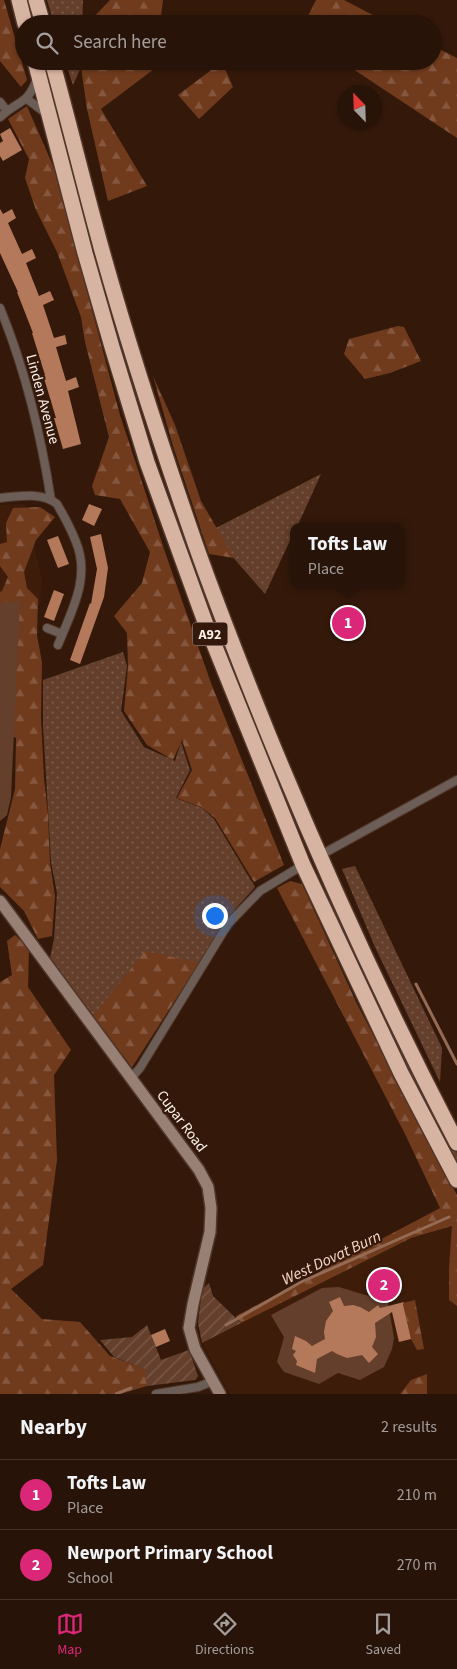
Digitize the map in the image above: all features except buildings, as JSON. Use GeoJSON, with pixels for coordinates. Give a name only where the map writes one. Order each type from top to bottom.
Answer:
{"type":"FeatureCollection","features":[{"type":"Feature","properties":{"kind":"highway"},"geometry":{"type":"LineString","coordinates":[[19,0],[23,15]]}},
{"type":"Feature","properties":{"kind":"highway"},"geometry":{"type":"LineString","coordinates":[[36,0],[40,15]]}},
{"type":"Feature","properties":{"kind":"highway","name":"A92"},"geometry":{"type":"LineString","coordinates":[[37,70],[107,328],[148,462],[205,622],[303,865],[402,1074],[457,1180]]}},
{"type":"Feature","properties":{"kind":"highway","name":"A92"},"geometry":{"type":"LineString","coordinates":[[54,70],[102,248],[168,464],[241,667],[319,856],[368,964],[457,1143]]}},
{"type":"Feature","properties":{"kind":"main road","name":"Cupar Road"},"geometry":{"type":"LineString","coordinates":[[0,901],[200,1170],[208,1187],[212,1208],[210,1232],[189,1328],[195,1349],[220,1394]]}},
{"type":"Feature","properties":{"kind":"street"},"geometry":{"type":"LineString","coordinates":[[0,117],[26,99],[32,90],[36,70]]}},
{"type":"Feature","properties":{"kind":"street"},"geometry":{"type":"LineString","coordinates":[[26,99],[48,115]]}},
{"type":"Feature","properties":{"kind":"street"},"geometry":{"type":"LineString","coordinates":[[0,102],[7,111]]}},
{"type":"Feature","properties":{"kind":"street","name":"Linden Avenue"},"geometry":{"type":"LineString","coordinates":[[0,308],[10,332],[33,412],[43,452],[51,500]]}},
{"type":"Feature","properties":{"kind":"street"},"geometry":{"type":"LineString","coordinates":[[0,498],[28,495],[51,500],[57,504],[77,544],[82,566],[80,592],[58,645]]}},
{"type":"Feature","properties":{"kind":"street"},"geometry":{"type":"LineString","coordinates":[[47,628],[62,634]]}},
{"type":"Feature","properties":{"kind":"street"},"geometry":{"type":"LineString","coordinates":[[319,856],[457,780]]}},
{"type":"Feature","properties":{"kind":"street"},"geometry":{"type":"LineString","coordinates":[[131,1078],[140,1068],[228,924],[260,891],[303,865]]}},
{"type":"Feature","properties":{"kind":"street"},"geometry":{"type":"LineString","coordinates":[[156,1394],[198,1388],[213,1382]]}},
{"type":"Feature","properties":{"kind":"shaded area"},"geometry":{"type":"Polygon","coordinates":[[[47,0],[83,0],[82,15],[51,15],[47,0]]]}},
{"type":"Feature","properties":{"kind":"shaded area"},"geometry":{"type":"Polygon","coordinates":[[[68,70],[80,70],[73,85],[68,70]]]}},
{"type":"Feature","properties":{"kind":"shaded area"},"geometry":{"type":"Polygon","coordinates":[[[321,474],[299,523],[290,523],[290,541],[265,594],[210,531],[321,474]]]}},
{"type":"Feature","properties":{"kind":"shaded area"},"geometry":{"type":"Polygon","coordinates":[[[25,504],[42,581],[40,604],[0,607],[0,505],[25,504]]]}},
{"type":"Feature","properties":{"kind":"shaded area"},"geometry":{"type":"Polygon","coordinates":[[[20,601],[11,797],[7,815],[0,821],[0,603],[20,601]]]}},
{"type":"Feature","properties":{"kind":"shaded area"},"geometry":{"type":"Polygon","coordinates":[[[123,652],[127,666],[121,711],[144,747],[175,761],[181,742],[190,770],[176,798],[202,808],[214,819],[255,887],[229,916],[132,1067],[50,958],[54,939],[57,893],[51,862],[43,725],[43,680],[123,652]]]}},
{"type":"Feature","properties":{"kind":"shaded area"},"geometry":{"type":"Polygon","coordinates":[[[355,866],[442,1048],[440,1082],[375,947],[342,869],[355,866]]]}},
{"type":"Feature","properties":{"kind":"shaded area"},"geometry":{"type":"Polygon","coordinates":[[[328,895],[337,909],[429,1100],[457,1153],[457,1168],[425,1108],[336,919],[328,895]]]}},
{"type":"Feature","properties":{"kind":"shaded area"},"geometry":{"type":"Polygon","coordinates":[[[457,1225],[457,1394],[230,1394],[202,1343],[382,1247],[457,1225]]]}},
{"type":"Feature","properties":{"kind":"shaded area"},"geometry":{"type":"Polygon","coordinates":[[[209,1283],[213,1296],[241,1323],[202,1343],[198,1323],[202,1289],[209,1283]]]}},
{"type":"Feature","properties":{"kind":"shaded area"},"geometry":{"type":"Polygon","coordinates":[[[339,1287],[388,1302],[394,1338],[392,1349],[384,1367],[360,1380],[338,1373],[319,1384],[284,1372],[277,1362],[284,1337],[271,1315],[322,1288],[339,1287]]]}},
{"type":"Feature","properties":{"kind":"shaded area"},"geometry":{"type":"Polygon","coordinates":[[[147,1325],[161,1360],[189,1350],[198,1376],[195,1380],[147,1386],[145,1369],[114,1357],[100,1340],[132,1337],[147,1325]]]}},
{"type":"Feature","properties":{"kind":"green space"},"geometry":{"type":"Polygon","coordinates":[[[0,0],[4,0],[15,38],[15,70],[24,70],[27,80],[21,87],[0,61],[0,0]]]}},
{"type":"Feature","properties":{"kind":"green space"},"geometry":{"type":"Polygon","coordinates":[[[110,0],[163,0],[161,15],[96,15],[110,0]]]}},
{"type":"Feature","properties":{"kind":"green space"},"geometry":{"type":"Polygon","coordinates":[[[316,0],[344,0],[373,15],[308,15],[316,0]]]}},
{"type":"Feature","properties":{"kind":"green space"},"geometry":{"type":"Polygon","coordinates":[[[442,50],[457,58],[457,138],[382,88],[382,85],[377,85],[355,70],[442,70],[442,50]]]}},
{"type":"Feature","properties":{"kind":"green space"},"geometry":{"type":"Polygon","coordinates":[[[81,70],[153,70],[101,109],[147,186],[108,201],[87,109],[81,70]]]}},
{"type":"Feature","properties":{"kind":"green space"},"geometry":{"type":"Polygon","coordinates":[[[211,70],[226,70],[233,87],[199,119],[178,95],[211,70]]]}},
{"type":"Feature","properties":{"kind":"green space"},"geometry":{"type":"Polygon","coordinates":[[[27,106],[54,168],[120,415],[165,552],[211,683],[284,865],[254,882],[215,818],[201,807],[177,798],[192,770],[182,740],[173,760],[147,745],[124,711],[128,667],[127,633],[114,616],[142,583],[150,552],[120,499],[95,495],[92,486],[109,437],[85,342],[81,317],[57,252],[36,210],[25,178],[29,159],[8,119],[27,106]]]}},
{"type":"Feature","properties":{"kind":"green space"},"geometry":{"type":"Polygon","coordinates":[[[398,326],[404,327],[421,361],[390,373],[365,379],[344,354],[349,339],[398,326]]]}},
{"type":"Feature","properties":{"kind":"green space"},"geometry":{"type":"Polygon","coordinates":[[[153,376],[175,425],[201,501],[234,558],[209,554],[173,446],[153,376]]]}},
{"type":"Feature","properties":{"kind":"green space"},"geometry":{"type":"Polygon","coordinates":[[[40,507],[55,517],[36,540],[24,572],[27,588],[38,599],[37,636],[42,662],[41,717],[44,778],[50,863],[55,896],[52,936],[38,939],[24,911],[0,887],[0,849],[15,789],[16,738],[0,730],[0,592],[8,577],[0,566],[0,544],[7,542],[6,523],[13,508],[40,507]]]}},
{"type":"Feature","properties":{"kind":"green space"},"geometry":{"type":"Polygon","coordinates":[[[290,881],[302,884],[357,1004],[457,1195],[457,1306],[449,1300],[452,1226],[411,1238],[241,1323],[236,1316],[440,1208],[405,1134],[277,888],[290,881]]]}},
{"type":"Feature","properties":{"kind":"green space"},"geometry":{"type":"Polygon","coordinates":[[[15,935],[29,948],[28,987],[71,1050],[54,1075],[57,1160],[43,1265],[11,1289],[42,1319],[80,1322],[110,1356],[146,1369],[147,1386],[120,1394],[0,1394],[0,982],[12,975],[7,941],[15,935]]]}},
{"type":"Feature","properties":{"kind":"green space"},"geometry":{"type":"Polygon","coordinates":[[[145,951],[199,963],[132,1067],[93,1016],[145,951]]]}},
{"type":"Feature","properties":{"kind":"green space"},"geometry":{"type":"Polygon","coordinates":[[[415,1300],[424,1349],[417,1350],[411,1339],[403,1303],[415,1300]]]}},
{"type":"Feature","properties":{"kind":"green space"},"geometry":{"type":"Polygon","coordinates":[[[427,1374],[427,1394],[400,1394],[411,1380],[427,1374]]]}},
{"type":"Feature","properties":{"kind":"waterway"},"geometry":{"type":"LineString","coordinates":[[416,984],[457,1064]]}},
{"type":"Feature","properties":{"kind":"waterway","name":"West Dovat Burn"},"geometry":{"type":"LineString","coordinates":[[226,1325],[301,1282],[449,1217]]}},
{"type":"Feature","properties":{"kind":"waterway","name":"West Dovat Burn"},"geometry":{"type":"LineString","coordinates":[[116,1394],[131,1388]]}},
{"type":"Feature","properties":{"kind":"place","name":"Tofts Law"},"geometry":{"type":"Point","coordinates":[348,623]}},
{"type":"Feature","properties":{"kind":"place","name":"Newport Primary School"},"geometry":{"type":"Point","coordinates":[384,1285]}}]}
